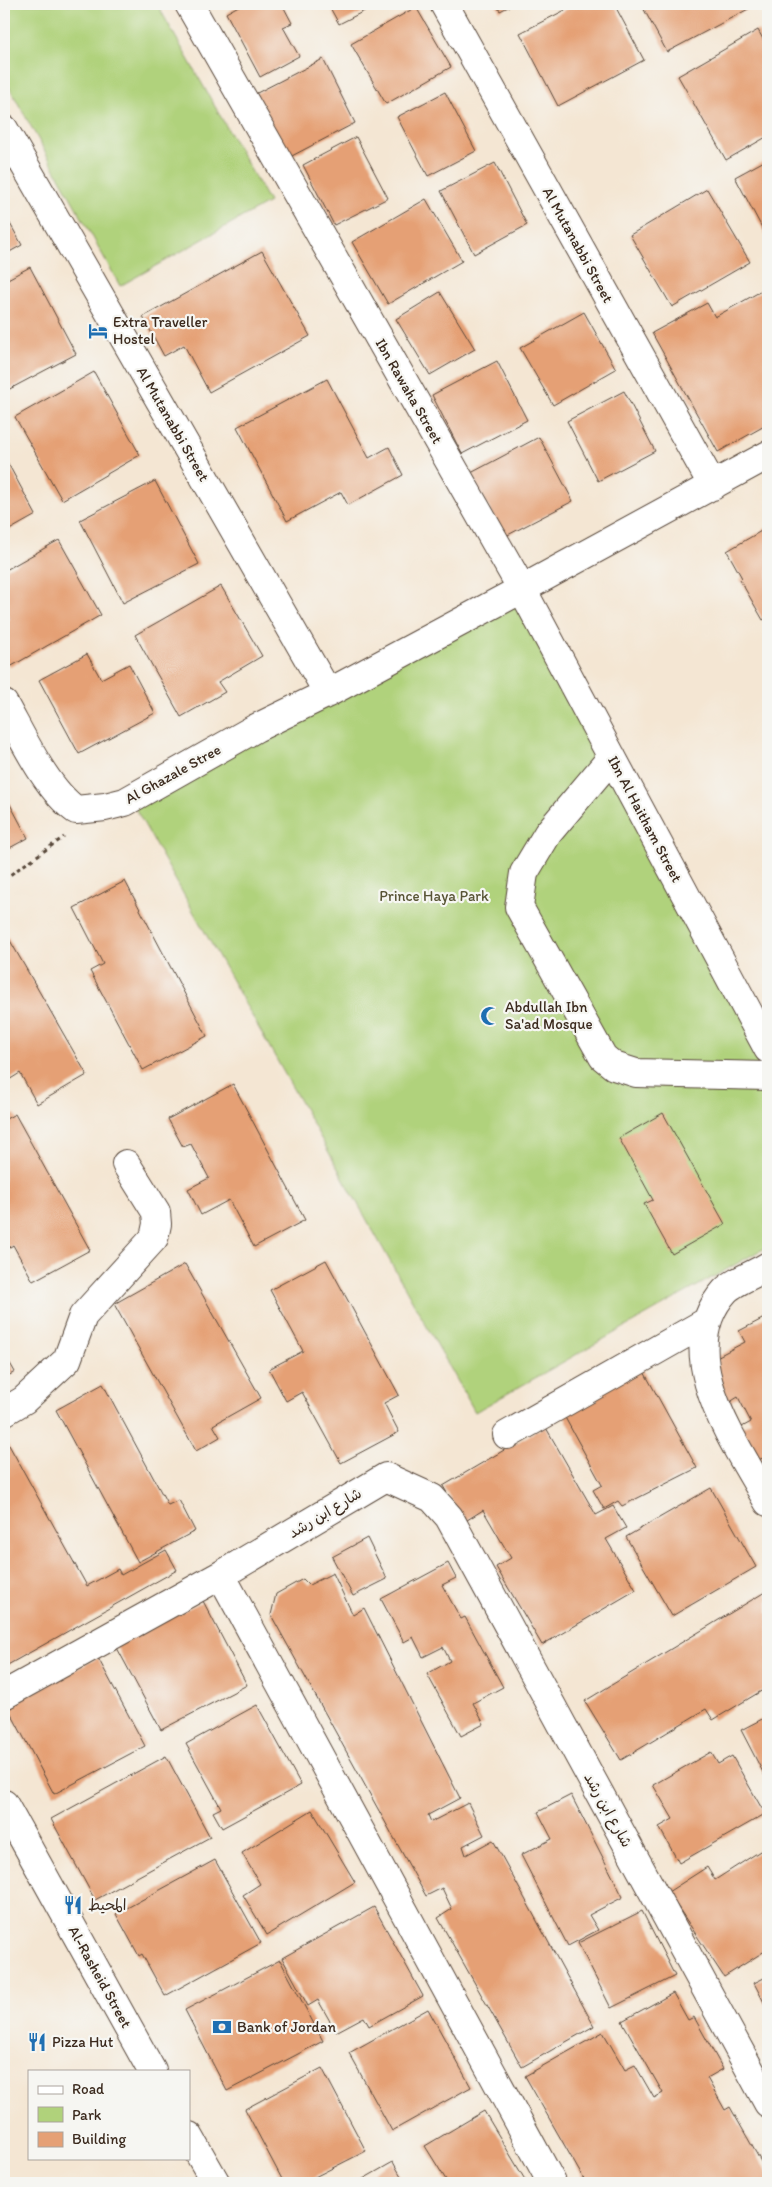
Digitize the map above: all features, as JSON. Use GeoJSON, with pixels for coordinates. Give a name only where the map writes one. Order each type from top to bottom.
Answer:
{"type":"FeatureCollection","features":[{"type":"Feature","properties":{"kind":"street","name":"Ibn Rawaha Street"},"geometry":{"type":"LineString","coordinates":[[189,4],[522,589]]}},
{"type":"Feature","properties":{"kind":"street","name":"Al Mutanabbi Street"},"geometry":{"type":"LineString","coordinates":[[444,4],[712,486]]}},
{"type":"Feature","properties":{"kind":"street","name":"Al Mutanabbi Street"},"geometry":{"type":"LineString","coordinates":[[4,129],[328,693]]}},
{"type":"Feature","properties":{"kind":"street"},"geometry":{"type":"LineString","coordinates":[[328,693],[768,455]]}},
{"type":"Feature","properties":{"kind":"street","name":"Ibn Al Haitham Street"},"geometry":{"type":"LineString","coordinates":[[522,589],[768,1050]]}},
{"type":"Feature","properties":{"kind":"street","name":"Al Ghazale Stree"},"geometry":{"type":"LineString","coordinates":[[4,704],[50,782],[68,804],[76,810],[105,807],[125,802],[256,728],[328,693]]}},
{"type":"Feature","properties":{"kind":"street"},"geometry":{"type":"LineString","coordinates":[[612,757],[548,833],[524,873],[519,907],[603,1056],[614,1066],[636,1073],[768,1076]]}},
{"type":"Feature","properties":{"kind":"street"},"geometry":{"type":"LineString","coordinates":[[4,1412],[24,1400],[67,1360],[83,1316],[154,1238],[157,1224],[156,1212],[126,1164]]}},
{"type":"Feature","properties":{"kind":"street"},"geometry":{"type":"LineString","coordinates":[[768,1266],[726,1290],[706,1322],[703,1360],[717,1408],[768,1502]]}},
{"type":"Feature","properties":{"kind":"street"},"geometry":{"type":"LineString","coordinates":[[506,1435],[706,1322]]}},
{"type":"Feature","properties":{"kind":"street","name":"شارع ابن رشد"},"geometry":{"type":"LineString","coordinates":[[221,1575],[386,1477],[432,1498],[449,1518],[768,2104]]}},
{"type":"Feature","properties":{"kind":"street"},"geometry":{"type":"LineString","coordinates":[[4,1695],[221,1575],[552,2183]]}},
{"type":"Feature","properties":{"kind":"street","name":"Al-Rasheid Street"},"geometry":{"type":"LineString","coordinates":[[4,1804],[151,2070]]}},
{"type":"Feature","properties":{"kind":"street"},"geometry":{"type":"LineString","coordinates":[[190,2138],[216,2183]]}},
{"type":"Feature","properties":{"kind":"path"},"geometry":{"type":"LineString","coordinates":[[4,880],[66,835]]}},
{"type":"Feature","properties":{"kind":"green space"},"geometry":{"type":"Polygon","coordinates":[[[4,4],[157,4],[269,202],[120,286],[4,78],[4,4]]]}},
{"type":"Feature","properties":{"kind":"green space","name":"Prince Haya Park"},"geometry":{"type":"Polygon","coordinates":[[[516,594],[768,1052],[768,1246],[475,1412],[135,808],[516,594]]]}},
{"type":"Feature","properties":{"kind":"building"},"geometry":{"type":"Polygon","coordinates":[[[242,4],[282,4],[292,23],[283,27],[299,56],[260,77],[226,13],[242,4]]]}},
{"type":"Feature","properties":{"kind":"building"},"geometry":{"type":"Polygon","coordinates":[[[328,4],[378,4],[339,24],[328,4]]]}},
{"type":"Feature","properties":{"kind":"building"},"geometry":{"type":"Polygon","coordinates":[[[496,4],[514,4],[500,11],[496,4]]]}},
{"type":"Feature","properties":{"kind":"building"},"geometry":{"type":"Polygon","coordinates":[[[577,4],[614,4],[644,60],[558,106],[520,33],[577,4]]]}},
{"type":"Feature","properties":{"kind":"building"},"geometry":{"type":"Polygon","coordinates":[[[641,4],[750,4],[752,7],[667,52],[641,4]]]}},
{"type":"Feature","properties":{"kind":"building"},"geometry":{"type":"Polygon","coordinates":[[[416,7],[451,67],[386,104],[351,44],[416,7]]]}},
{"type":"Feature","properties":{"kind":"building"},"geometry":{"type":"Polygon","coordinates":[[[758,30],[768,48],[768,136],[726,160],[678,76],[758,30]]]}},
{"type":"Feature","properties":{"kind":"building"},"geometry":{"type":"Polygon","coordinates":[[[323,59],[355,123],[288,158],[255,94],[323,59]]]}},
{"type":"Feature","properties":{"kind":"building"},"geometry":{"type":"Polygon","coordinates":[[[445,92],[476,151],[428,176],[397,117],[445,92]]]}},
{"type":"Feature","properties":{"kind":"building"},"geometry":{"type":"Polygon","coordinates":[[[356,137],[388,198],[334,225],[303,165],[356,137]]]}},
{"type":"Feature","properties":{"kind":"building"},"geometry":{"type":"Polygon","coordinates":[[[768,159],[768,239],[735,177],[768,159]]]}},
{"type":"Feature","properties":{"kind":"building"},"geometry":{"type":"Polygon","coordinates":[[[495,163],[527,225],[474,254],[441,191],[495,163]]]}},
{"type":"Feature","properties":{"kind":"building"},"geometry":{"type":"Polygon","coordinates":[[[707,189],[750,262],[672,307],[630,235],[707,189]]]}},
{"type":"Feature","properties":{"kind":"building"},"geometry":{"type":"Polygon","coordinates":[[[426,199],[462,261],[388,304],[352,242],[426,199]]]}},
{"type":"Feature","properties":{"kind":"building"},"geometry":{"type":"Polygon","coordinates":[[[4,213],[22,245],[4,255],[4,213]]]}},
{"type":"Feature","properties":{"kind":"building"},"geometry":{"type":"Polygon","coordinates":[[[262,251],[310,336],[209,392],[184,345],[164,356],[143,317],[262,251]]]}},
{"type":"Feature","properties":{"kind":"building"},"geometry":{"type":"Polygon","coordinates":[[[30,267],[76,354],[4,392],[4,281],[30,267]]]}},
{"type":"Feature","properties":{"kind":"building"},"geometry":{"type":"Polygon","coordinates":[[[763,290],[768,299],[768,424],[718,452],[652,333],[707,303],[715,317],[763,290]]]}},
{"type":"Feature","properties":{"kind":"building"},"geometry":{"type":"Polygon","coordinates":[[[440,292],[475,349],[430,375],[396,319],[440,292]]]}},
{"type":"Feature","properties":{"kind":"building"},"geometry":{"type":"Polygon","coordinates":[[[584,312],[616,369],[553,405],[520,348],[584,312]]]}},
{"type":"Feature","properties":{"kind":"building"},"geometry":{"type":"Polygon","coordinates":[[[497,361],[527,420],[462,454],[432,395],[497,361]]]}},
{"type":"Feature","properties":{"kind":"building"},"geometry":{"type":"Polygon","coordinates":[[[94,372],[140,455],[62,500],[15,417],[94,372]]]}},
{"type":"Feature","properties":{"kind":"building"},"geometry":{"type":"Polygon","coordinates":[[[327,379],[369,458],[389,447],[403,475],[348,505],[341,492],[287,521],[237,427],[327,379]]]}},
{"type":"Feature","properties":{"kind":"building"},"geometry":{"type":"Polygon","coordinates":[[[624,391],[655,451],[598,481],[567,421],[624,391]]]}},
{"type":"Feature","properties":{"kind":"building"},"geometry":{"type":"Polygon","coordinates":[[[539,437],[573,501],[504,537],[471,473],[539,437]]]}},
{"type":"Feature","properties":{"kind":"building"},"geometry":{"type":"Polygon","coordinates":[[[4,456],[36,515],[4,533],[4,456]]]}},
{"type":"Feature","properties":{"kind":"building"},"geometry":{"type":"Polygon","coordinates":[[[155,481],[199,564],[123,603],[80,520],[155,481]]]}},
{"type":"Feature","properties":{"kind":"building"},"geometry":{"type":"Polygon","coordinates":[[[768,527],[768,617],[763,620],[740,580],[742,578],[727,551],[768,527]]]}},
{"type":"Feature","properties":{"kind":"building"},"geometry":{"type":"Polygon","coordinates":[[[59,540],[101,615],[10,667],[4,656],[4,622],[10,619],[4,608],[4,571],[59,540]]]}},
{"type":"Feature","properties":{"kind":"building"},"geometry":{"type":"Polygon","coordinates":[[[221,586],[262,656],[218,682],[225,692],[181,717],[135,635],[221,586]]]}},
{"type":"Feature","properties":{"kind":"building"},"geometry":{"type":"Polygon","coordinates":[[[87,654],[101,679],[129,664],[155,713],[79,754],[39,680],[87,654]]]}},
{"type":"Feature","properties":{"kind":"building"},"geometry":{"type":"Polygon","coordinates":[[[4,793],[28,838],[4,851],[4,793]]]}},
{"type":"Feature","properties":{"kind":"building"},"geometry":{"type":"Polygon","coordinates":[[[125,881],[207,1036],[143,1070],[90,971],[103,964],[74,908],[125,881]]]}},
{"type":"Feature","properties":{"kind":"building"},"geometry":{"type":"Polygon","coordinates":[[[4,930],[87,1075],[37,1104],[20,1073],[4,1083],[4,930]]]}},
{"type":"Feature","properties":{"kind":"building"},"geometry":{"type":"Polygon","coordinates":[[[233,1084],[305,1220],[254,1247],[229,1200],[201,1215],[188,1189],[209,1178],[191,1144],[183,1147],[168,1119],[233,1084]]]}},
{"type":"Feature","properties":{"kind":"building"},"geometry":{"type":"Polygon","coordinates":[[[663,1113],[725,1224],[672,1254],[644,1204],[653,1200],[619,1138],[663,1113]]]}},
{"type":"Feature","properties":{"kind":"building"},"geometry":{"type":"Polygon","coordinates":[[[15,1114],[90,1250],[33,1281],[13,1245],[6,1250],[4,1246],[4,1120],[15,1114]]]}},
{"type":"Feature","properties":{"kind":"building"},"geometry":{"type":"Polygon","coordinates":[[[326,1260],[399,1395],[384,1403],[399,1432],[341,1463],[302,1392],[286,1401],[269,1369],[303,1351],[270,1290],[326,1260]]]}},
{"type":"Feature","properties":{"kind":"building"},"geometry":{"type":"Polygon","coordinates":[[[185,1264],[261,1398],[213,1425],[220,1437],[196,1451],[114,1304],[185,1264]]]}},
{"type":"Feature","properties":{"kind":"building"},"geometry":{"type":"Polygon","coordinates":[[[768,1316],[768,1455],[757,1461],[740,1428],[751,1422],[738,1397],[730,1402],[709,1361],[745,1342],[739,1331],[768,1316]]]}},
{"type":"Feature","properties":{"kind":"building"},"geometry":{"type":"Polygon","coordinates":[[[4,1353],[15,1372],[4,1378],[4,1353]]]}},
{"type":"Feature","properties":{"kind":"building"},"geometry":{"type":"Polygon","coordinates":[[[642,1368],[697,1468],[622,1506],[618,1501],[604,1509],[593,1490],[602,1485],[562,1412],[642,1368]]]}},
{"type":"Feature","properties":{"kind":"building"},"geometry":{"type":"Polygon","coordinates":[[[103,1384],[168,1505],[179,1500],[195,1531],[138,1562],[56,1410],[103,1384]]]}},
{"type":"Feature","properties":{"kind":"building"},"geometry":{"type":"Polygon","coordinates":[[[545,1426],[596,1515],[613,1506],[626,1528],[606,1539],[636,1590],[542,1645],[496,1567],[511,1558],[483,1510],[464,1522],[443,1486],[545,1426]]]}},
{"type":"Feature","properties":{"kind":"building"},"geometry":{"type":"Polygon","coordinates":[[[9,1445],[87,1586],[118,1569],[121,1575],[166,1550],[177,1570],[4,1667],[4,1448],[9,1445]]]}},
{"type":"Feature","properties":{"kind":"building"},"geometry":{"type":"Polygon","coordinates":[[[711,1488],[756,1567],[672,1616],[626,1537],[711,1488]]]}},
{"type":"Feature","properties":{"kind":"building"},"geometry":{"type":"Polygon","coordinates":[[[367,1538],[387,1579],[353,1596],[332,1557],[367,1538]]]}},
{"type":"Feature","properties":{"kind":"building"},"geometry":{"type":"Polygon","coordinates":[[[448,1563],[456,1578],[442,1585],[461,1619],[465,1617],[503,1687],[473,1703],[484,1724],[461,1736],[427,1674],[450,1661],[443,1647],[423,1657],[413,1637],[404,1642],[381,1599],[448,1563]]]}},
{"type":"Feature","properties":{"kind":"building"},"geometry":{"type":"Polygon","coordinates":[[[333,1573],[353,1615],[364,1608],[460,1798],[428,1815],[431,1822],[468,1803],[484,1835],[463,1846],[466,1855],[493,1840],[594,2026],[522,2067],[438,1918],[452,1909],[442,1888],[426,1896],[271,1615],[276,1594],[303,1579],[309,1585],[333,1573]]]}},
{"type":"Feature","properties":{"kind":"building"},"geometry":{"type":"Polygon","coordinates":[[[765,1592],[768,1597],[768,1687],[713,1720],[706,1709],[621,1760],[585,1701],[765,1592]]]}},
{"type":"Feature","properties":{"kind":"building"},"geometry":{"type":"Polygon","coordinates":[[[203,1601],[247,1685],[161,1730],[116,1646],[203,1601]]]}},
{"type":"Feature","properties":{"kind":"building"},"geometry":{"type":"Polygon","coordinates":[[[98,1658],[145,1746],[54,1794],[7,1706],[98,1658]]]}},
{"type":"Feature","properties":{"kind":"building"},"geometry":{"type":"Polygon","coordinates":[[[257,1705],[301,1785],[222,1828],[213,1812],[221,1808],[186,1744],[257,1705]]]}},
{"type":"Feature","properties":{"kind":"building"},"geometry":{"type":"Polygon","coordinates":[[[768,1716],[768,1782],[741,1730],[768,1716]]]}},
{"type":"Feature","properties":{"kind":"building"},"geometry":{"type":"Polygon","coordinates":[[[711,1752],[718,1764],[732,1756],[765,1814],[679,1863],[659,1827],[673,1819],[653,1785],[711,1752]]]}},
{"type":"Feature","properties":{"kind":"building"},"geometry":{"type":"Polygon","coordinates":[[[166,1756],[210,1837],[95,1900],[51,1819],[166,1756]]]}},
{"type":"Feature","properties":{"kind":"building"},"geometry":{"type":"Polygon","coordinates":[[[571,1795],[623,1897],[589,1915],[598,1930],[568,1946],[521,1855],[552,1839],[538,1812],[571,1795]]]}},
{"type":"Feature","properties":{"kind":"building"},"geometry":{"type":"Polygon","coordinates":[[[312,1810],[355,1882],[267,1935],[243,1895],[260,1884],[242,1853],[312,1810]]]}},
{"type":"Feature","properties":{"kind":"building"},"geometry":{"type":"Polygon","coordinates":[[[768,1846],[768,1949],[724,1977],[668,1892],[707,1867],[715,1880],[768,1846]]]}},
{"type":"Feature","properties":{"kind":"building"},"geometry":{"type":"Polygon","coordinates":[[[215,1860],[261,1943],[165,1996],[142,1954],[139,1956],[116,1914],[215,1860]]]}},
{"type":"Feature","properties":{"kind":"building"},"geometry":{"type":"Polygon","coordinates":[[[374,1907],[423,1996],[369,2026],[364,2017],[336,2032],[318,2000],[308,2006],[282,1958],[374,1907]]]}},
{"type":"Feature","properties":{"kind":"building"},"geometry":{"type":"Polygon","coordinates":[[[642,1911],[675,1976],[611,2008],[578,1943],[642,1911]]]}},
{"type":"Feature","properties":{"kind":"building"},"geometry":{"type":"Polygon","coordinates":[[[280,1960],[323,2041],[227,2091],[185,2010],[280,1960]]]}},
{"type":"Feature","properties":{"kind":"building"},"geometry":{"type":"Polygon","coordinates":[[[768,1976],[768,2010],[754,1983],[768,1976]]]}},
{"type":"Feature","properties":{"kind":"building"},"geometry":{"type":"Polygon","coordinates":[[[673,1993],[688,2020],[694,2017],[723,2069],[707,2078],[725,2110],[730,2107],[768,2174],[768,2183],[586,2183],[525,2076],[603,2032],[625,2070],[635,2065],[654,2098],[663,2093],[622,2021],[673,1993]]]}},
{"type":"Feature","properties":{"kind":"building"},"geometry":{"type":"Polygon","coordinates":[[[428,2009],[471,2087],[392,2131],[349,2053],[428,2009]]]}},
{"type":"Feature","properties":{"kind":"building"},"geometry":{"type":"Polygon","coordinates":[[[322,2068],[366,2151],[303,2183],[284,2183],[245,2109],[322,2068]]]}},
{"type":"Feature","properties":{"kind":"building"},"geometry":{"type":"Polygon","coordinates":[[[484,2111],[527,2183],[448,2183],[425,2146],[484,2111]]]}},
{"type":"Feature","properties":{"kind":"building"},"geometry":{"type":"Polygon","coordinates":[[[393,2162],[405,2183],[356,2183],[393,2162]]]}},
{"type":"Feature","properties":{"kind":"place","name":"Extra Traveller Hostel"},"geometry":{"type":"Point","coordinates":[98,331]}},
{"type":"Feature","properties":{"kind":"place","name":"Abdullah Ibn Sa'ad Mosque"},"geometry":{"type":"Point","coordinates":[490,1016]}},
{"type":"Feature","properties":{"kind":"place","name":"المحيط"},"geometry":{"type":"Point","coordinates":[73,1905]}},
{"type":"Feature","properties":{"kind":"place","name":"Bank of Jordan"},"geometry":{"type":"Point","coordinates":[222,2027]}},
{"type":"Feature","properties":{"kind":"place","name":"Pizza Hut"},"geometry":{"type":"Point","coordinates":[37,2042]}}]}
